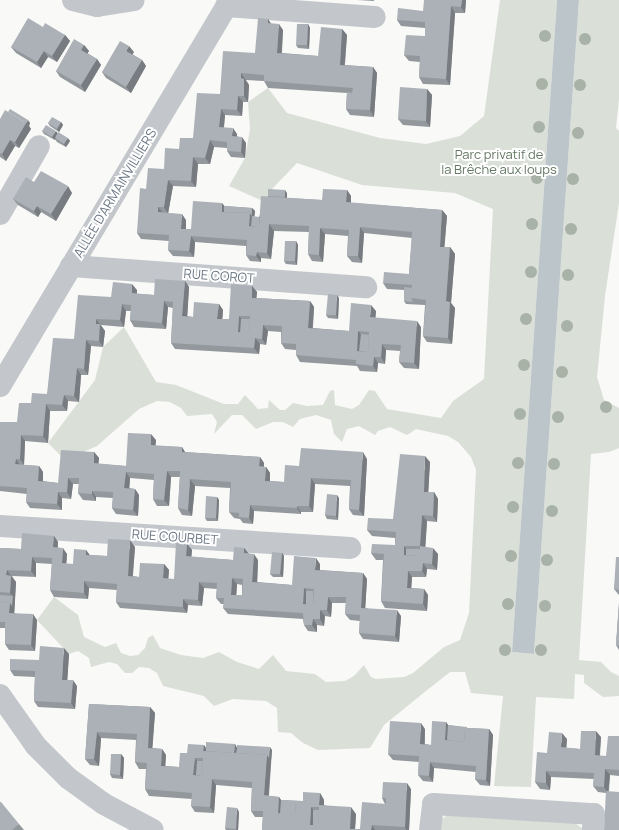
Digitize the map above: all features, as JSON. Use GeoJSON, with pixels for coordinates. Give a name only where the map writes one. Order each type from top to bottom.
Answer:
{"type":"FeatureCollection","features":[{"type":"Feature","properties":{"kind":"street"},"geometry":{"type":"LineString","coordinates":[[73,0],[97,6],[134,0]]}},
{"type":"Feature","properties":{"kind":"street"},"geometry":{"type":"LineString","coordinates":[[228,3],[375,17]]}},
{"type":"Feature","properties":{"kind":"street","name":"ALLÉE D'ARMAINVILLIERS"},"geometry":{"type":"LineString","coordinates":[[0,386],[228,3]]}},
{"type":"Feature","properties":{"kind":"street"},"geometry":{"type":"LineString","coordinates":[[0,214],[39,146]]}},
{"type":"Feature","properties":{"kind":"street","name":"RUE COROT"},"geometry":{"type":"LineString","coordinates":[[71,266],[366,287]]}},
{"type":"Feature","properties":{"kind":"street","name":"RUE COURBET"},"geometry":{"type":"LineString","coordinates":[[0,526],[350,548]]}},
{"type":"Feature","properties":{"kind":"street"},"geometry":{"type":"LineString","coordinates":[[0,695],[36,746],[68,778],[104,804],[153,830]]}},
{"type":"Feature","properties":{"kind":"street"},"geometry":{"type":"LineString","coordinates":[[430,830],[433,804],[594,814],[593,830]]}},
{"type":"Feature","properties":{"kind":"green space","name":"Parc privatif de la Brêche aux loups"},"geometry":{"type":"Polygon","coordinates":[[[500,0],[557,0],[512,652],[534,654],[579,0],[619,0],[619,99],[616,128],[619,131],[619,203],[605,296],[597,377],[604,400],[619,408],[619,448],[609,452],[591,454],[579,660],[601,662],[611,672],[619,676],[619,696],[603,697],[584,683],[584,675],[575,674],[574,699],[536,697],[531,787],[494,786],[503,696],[471,693],[465,672],[450,672],[426,691],[384,725],[370,748],[318,750],[303,743],[291,733],[278,732],[277,708],[266,701],[233,699],[214,706],[204,696],[163,686],[157,673],[149,668],[139,667],[132,673],[125,673],[117,664],[109,662],[91,667],[89,658],[78,651],[69,654],[37,620],[54,597],[78,615],[84,637],[105,647],[116,643],[121,653],[130,656],[138,655],[145,648],[148,638],[153,635],[160,648],[181,655],[203,658],[219,652],[237,662],[259,669],[273,655],[286,671],[315,674],[326,682],[345,681],[354,676],[364,665],[371,677],[376,679],[404,677],[413,673],[444,647],[460,640],[469,613],[476,470],[471,457],[458,442],[448,436],[416,429],[407,435],[390,427],[378,431],[375,435],[359,426],[347,429],[342,442],[334,434],[331,420],[316,415],[300,419],[293,427],[283,422],[273,422],[256,429],[242,415],[232,415],[214,434],[217,422],[212,414],[187,416],[181,408],[170,402],[157,401],[139,409],[97,446],[65,460],[48,443],[95,380],[103,347],[124,327],[156,382],[176,385],[224,404],[238,404],[245,395],[258,409],[268,408],[269,400],[280,410],[285,410],[293,403],[307,406],[323,405],[330,391],[334,390],[335,405],[352,409],[359,405],[369,390],[375,391],[387,409],[441,418],[453,401],[484,379],[493,209],[455,193],[362,185],[297,163],[270,191],[265,202],[229,186],[245,158],[250,129],[248,102],[268,88],[287,113],[380,138],[426,144],[460,136],[484,116],[500,0]]]}},
{"type":"Feature","properties":{"kind":"green space"},"geometry":{"type":"Polygon","coordinates":[[[450,813],[572,821],[585,830],[438,830],[442,819],[450,813]]]}},
{"type":"Feature","properties":{"kind":"shaded area"},"geometry":{"type":"Polygon","coordinates":[[[557,0],[579,0],[534,654],[512,652],[557,0]]]}},
{"type":"Feature","properties":{"kind":"building"},"geometry":{"type":"Polygon","coordinates":[[[424,0],[462,0],[461,7],[451,6],[446,79],[419,77],[420,56],[404,55],[406,35],[425,36],[425,22],[397,20],[398,8],[423,11],[424,0]]]}},
{"type":"Feature","properties":{"kind":"building"},"geometry":{"type":"Polygon","coordinates":[[[28,18],[43,27],[45,23],[65,35],[52,56],[44,51],[37,62],[11,47],[28,18]]]}},
{"type":"Feature","properties":{"kind":"building"},"geometry":{"type":"Polygon","coordinates":[[[258,18],[268,19],[268,23],[279,24],[277,53],[318,56],[321,27],[342,29],[340,65],[373,67],[370,110],[346,109],[347,92],[352,93],[353,88],[264,81],[264,75],[241,73],[241,78],[244,79],[244,96],[238,96],[237,110],[221,109],[219,127],[233,128],[232,136],[242,137],[241,152],[227,151],[227,142],[210,140],[205,158],[193,157],[191,181],[168,180],[164,207],[158,207],[158,212],[182,214],[181,229],[191,229],[193,201],[222,203],[222,212],[250,213],[249,226],[259,227],[261,196],[322,200],[323,189],[347,190],[346,202],[442,210],[440,247],[450,247],[446,301],[450,302],[448,338],[423,336],[426,300],[411,298],[412,285],[383,283],[384,272],[409,274],[412,232],[360,227],[358,256],[347,256],[349,230],[320,228],[319,255],[308,254],[309,226],[269,224],[267,253],[257,252],[256,256],[246,255],[247,240],[191,236],[189,251],[168,250],[169,235],[137,233],[140,188],[146,189],[148,168],[164,169],[165,148],[179,149],[180,138],[193,138],[197,93],[220,94],[223,51],[255,53],[258,18]]]}},
{"type":"Feature","properties":{"kind":"building"},"geometry":{"type":"Polygon","coordinates":[[[297,24],[308,24],[307,45],[296,45],[297,24]]]}},
{"type":"Feature","properties":{"kind":"building"},"geometry":{"type":"Polygon","coordinates":[[[74,39],[84,45],[81,50],[97,59],[81,85],[56,71],[74,39]]]}},
{"type":"Feature","properties":{"kind":"building"},"geometry":{"type":"Polygon","coordinates":[[[120,41],[129,46],[126,51],[142,60],[126,87],[102,72],[120,41]]]}},
{"type":"Feature","properties":{"kind":"building"},"geometry":{"type":"Polygon","coordinates":[[[400,87],[427,89],[426,121],[398,119],[400,87]]]}},
{"type":"Feature","properties":{"kind":"building"},"geometry":{"type":"Polygon","coordinates":[[[10,109],[28,120],[26,123],[8,112],[10,109]]]}},
{"type":"Feature","properties":{"kind":"building"},"geometry":{"type":"Polygon","coordinates":[[[5,110],[26,123],[15,142],[10,140],[2,154],[0,153],[0,119],[5,110]]]}},
{"type":"Feature","properties":{"kind":"building"},"geometry":{"type":"Polygon","coordinates":[[[52,117],[61,122],[57,129],[48,123],[52,117]]]}},
{"type":"Feature","properties":{"kind":"building"},"geometry":{"type":"Polygon","coordinates":[[[46,125],[56,131],[52,137],[42,131],[46,125]]]}},
{"type":"Feature","properties":{"kind":"building"},"geometry":{"type":"Polygon","coordinates":[[[58,132],[68,138],[64,144],[55,138],[58,132]]]}},
{"type":"Feature","properties":{"kind":"building"},"geometry":{"type":"Polygon","coordinates":[[[41,171],[68,186],[51,214],[37,206],[34,211],[13,199],[26,177],[34,182],[41,171]]]}},
{"type":"Feature","properties":{"kind":"building"},"geometry":{"type":"Polygon","coordinates":[[[268,189],[285,190],[285,197],[268,196],[268,189]]]}},
{"type":"Feature","properties":{"kind":"building"},"geometry":{"type":"Polygon","coordinates":[[[224,206],[252,208],[252,216],[250,213],[224,212],[224,206]]]}},
{"type":"Feature","properties":{"kind":"building"},"geometry":{"type":"Polygon","coordinates":[[[252,216],[259,217],[259,227],[251,226],[252,216]]]}},
{"type":"Feature","properties":{"kind":"building"},"geometry":{"type":"Polygon","coordinates":[[[285,241],[296,241],[295,261],[284,261],[285,241]]]}},
{"type":"Feature","properties":{"kind":"building"},"geometry":{"type":"Polygon","coordinates":[[[155,279],[185,281],[182,316],[193,317],[194,302],[219,304],[217,319],[229,319],[231,284],[252,286],[252,298],[310,301],[308,328],[349,331],[351,303],[371,305],[370,317],[417,321],[414,363],[399,362],[401,345],[382,344],[381,357],[374,357],[373,366],[356,364],[356,360],[296,355],[296,344],[281,343],[282,326],[263,325],[262,339],[255,338],[254,348],[171,343],[173,302],[164,301],[162,323],[130,320],[131,305],[122,304],[120,320],[96,319],[96,324],[100,324],[99,341],[86,340],[84,369],[77,368],[74,396],[64,395],[62,405],[46,404],[43,436],[21,435],[20,459],[16,459],[15,464],[39,466],[38,481],[58,483],[61,450],[94,452],[94,463],[126,466],[128,433],[151,434],[151,445],[182,447],[182,452],[260,457],[259,466],[266,467],[265,481],[284,482],[285,465],[299,466],[301,448],[363,452],[359,510],[349,509],[351,480],[311,478],[309,506],[297,506],[297,508],[250,505],[249,518],[239,517],[239,513],[229,512],[231,482],[190,479],[188,510],[178,508],[180,471],[167,471],[164,500],[153,499],[154,474],[126,472],[124,488],[135,489],[133,510],[112,508],[113,492],[92,491],[92,494],[78,493],[79,478],[68,478],[67,492],[58,492],[57,504],[26,502],[27,488],[0,486],[0,422],[17,422],[19,403],[31,403],[32,393],[47,394],[53,338],[74,339],[78,295],[111,297],[113,282],[132,284],[132,293],[154,295],[155,279]],[[239,316],[238,332],[249,333],[250,316],[239,316]],[[358,331],[357,351],[368,352],[369,332],[358,331]]]}},
{"type":"Feature","properties":{"kind":"building"},"geometry":{"type":"Polygon","coordinates":[[[404,287],[412,288],[411,298],[413,302],[404,301],[404,287]]]}},
{"type":"Feature","properties":{"kind":"building"},"geometry":{"type":"Polygon","coordinates":[[[328,294],[337,295],[336,315],[326,315],[328,294]]]}},
{"type":"Feature","properties":{"kind":"building"},"geometry":{"type":"Polygon","coordinates":[[[241,319],[250,319],[249,333],[240,333],[241,319]]]}},
{"type":"Feature","properties":{"kind":"building"},"geometry":{"type":"Polygon","coordinates":[[[361,334],[369,335],[368,352],[359,351],[361,334]]]}},
{"type":"Feature","properties":{"kind":"building"},"geometry":{"type":"Polygon","coordinates":[[[400,454],[425,456],[424,492],[434,492],[433,516],[422,515],[420,546],[433,548],[432,564],[423,563],[422,571],[408,571],[407,588],[424,589],[423,604],[381,601],[384,554],[371,553],[372,544],[395,545],[396,532],[367,530],[368,518],[393,519],[400,454]],[[404,546],[404,555],[420,556],[420,546],[404,546]]]}},
{"type":"Feature","properties":{"kind":"building"},"geometry":{"type":"Polygon","coordinates":[[[327,494],[337,495],[336,516],[325,515],[327,494]]]}},
{"type":"Feature","properties":{"kind":"building"},"geometry":{"type":"Polygon","coordinates":[[[206,496],[217,497],[216,518],[205,518],[206,496]]]}},
{"type":"Feature","properties":{"kind":"building"},"geometry":{"type":"Polygon","coordinates":[[[22,533],[54,536],[53,547],[63,548],[62,563],[73,564],[74,549],[86,550],[86,555],[107,556],[108,539],[130,540],[128,576],[139,577],[140,563],[164,564],[163,578],[174,579],[176,543],[187,544],[186,556],[233,560],[234,547],[244,548],[244,553],[254,554],[252,582],[292,585],[294,556],[316,558],[315,570],[363,573],[361,608],[397,610],[395,636],[359,633],[360,615],[345,614],[346,597],[328,597],[327,610],[320,610],[320,619],[313,619],[312,625],[304,625],[303,613],[223,608],[224,598],[216,598],[217,583],[199,582],[198,600],[183,599],[183,607],[116,602],[117,584],[84,581],[84,593],[50,590],[52,558],[32,557],[31,571],[7,570],[6,575],[11,576],[10,593],[0,592],[0,548],[21,549],[22,533]],[[232,578],[231,595],[242,595],[243,579],[232,578]],[[304,588],[303,604],[313,605],[314,589],[304,588]]]}},
{"type":"Feature","properties":{"kind":"building"},"geometry":{"type":"Polygon","coordinates":[[[406,549],[420,549],[420,556],[406,555],[406,549]]]}},
{"type":"Feature","properties":{"kind":"building"},"geometry":{"type":"Polygon","coordinates":[[[272,552],[282,553],[280,574],[270,574],[272,552]]]}},
{"type":"Feature","properties":{"kind":"building"},"geometry":{"type":"Polygon","coordinates":[[[616,557],[619,557],[619,590],[614,589],[616,557]]]}},
{"type":"Feature","properties":{"kind":"building"},"geometry":{"type":"Polygon","coordinates":[[[306,591],[313,591],[313,605],[306,605],[306,591]]]}},
{"type":"Feature","properties":{"kind":"building"},"geometry":{"type":"Polygon","coordinates":[[[0,595],[13,596],[12,606],[10,603],[0,602],[0,595]]]}},
{"type":"Feature","properties":{"kind":"building"},"geometry":{"type":"Polygon","coordinates":[[[0,602],[10,603],[9,613],[33,614],[31,645],[5,644],[5,622],[0,622],[0,602]]]}},
{"type":"Feature","properties":{"kind":"building"},"geometry":{"type":"Polygon","coordinates":[[[619,603],[619,646],[616,645],[619,603]]]}},
{"type":"Feature","properties":{"kind":"building"},"geometry":{"type":"Polygon","coordinates":[[[40,646],[64,648],[62,680],[73,680],[71,703],[34,701],[35,671],[10,670],[10,659],[39,660],[40,646]]]}},
{"type":"Feature","properties":{"kind":"building"},"geometry":{"type":"Polygon","coordinates":[[[89,704],[150,707],[148,748],[162,749],[161,766],[179,767],[180,753],[187,753],[188,744],[204,745],[203,751],[267,755],[264,795],[279,797],[278,813],[295,815],[296,801],[303,801],[303,792],[320,793],[319,805],[351,807],[350,829],[360,829],[362,802],[386,804],[386,798],[382,798],[383,782],[407,783],[405,827],[372,825],[371,830],[262,830],[263,811],[251,811],[252,782],[212,779],[210,807],[191,806],[192,793],[145,789],[147,763],[135,762],[137,734],[97,732],[94,759],[85,759],[89,704]],[[195,758],[193,775],[202,776],[203,758],[195,758]],[[311,807],[310,825],[318,825],[319,807],[311,807]]]}},
{"type":"Feature","properties":{"kind":"building"},"geometry":{"type":"Polygon","coordinates":[[[390,721],[421,723],[420,744],[431,745],[432,721],[446,722],[445,740],[464,742],[465,728],[489,729],[486,780],[475,779],[476,766],[430,762],[429,776],[418,775],[419,756],[388,754],[390,721]]]}},
{"type":"Feature","properties":{"kind":"building"},"geometry":{"type":"Polygon","coordinates":[[[448,725],[467,727],[465,728],[464,742],[447,740],[448,725]]]}},
{"type":"Feature","properties":{"kind":"building"},"geometry":{"type":"Polygon","coordinates":[[[581,731],[596,731],[595,755],[606,756],[608,736],[619,736],[619,770],[605,769],[604,787],[593,786],[594,773],[546,771],[546,783],[535,782],[537,752],[547,753],[549,732],[562,733],[561,747],[580,749],[581,731]]]}},
{"type":"Feature","properties":{"kind":"building"},"geometry":{"type":"Polygon","coordinates":[[[206,742],[235,744],[234,753],[206,751],[206,742]]]}},
{"type":"Feature","properties":{"kind":"building"},"geometry":{"type":"Polygon","coordinates":[[[237,745],[270,747],[269,758],[267,755],[237,753],[237,745]]]}},
{"type":"Feature","properties":{"kind":"building"},"geometry":{"type":"Polygon","coordinates":[[[111,754],[121,754],[120,775],[110,774],[111,754]]]}},
{"type":"Feature","properties":{"kind":"building"},"geometry":{"type":"Polygon","coordinates":[[[197,761],[203,761],[202,776],[196,775],[197,761]]]}},
{"type":"Feature","properties":{"kind":"building"},"geometry":{"type":"Polygon","coordinates":[[[606,791],[619,792],[619,830],[604,830],[606,791]]]}},
{"type":"Feature","properties":{"kind":"building"},"geometry":{"type":"Polygon","coordinates":[[[281,800],[298,801],[296,801],[295,815],[280,814],[281,800]]]}},
{"type":"Feature","properties":{"kind":"building"},"geometry":{"type":"Polygon","coordinates":[[[0,802],[19,824],[12,830],[0,830],[0,802]]]}},
{"type":"Feature","properties":{"kind":"building"},"geometry":{"type":"Polygon","coordinates":[[[227,807],[237,808],[236,829],[225,828],[227,807]]]}},
{"type":"Feature","properties":{"kind":"building"},"geometry":{"type":"Polygon","coordinates":[[[313,810],[319,810],[318,825],[313,825],[313,810]]]}}]}
